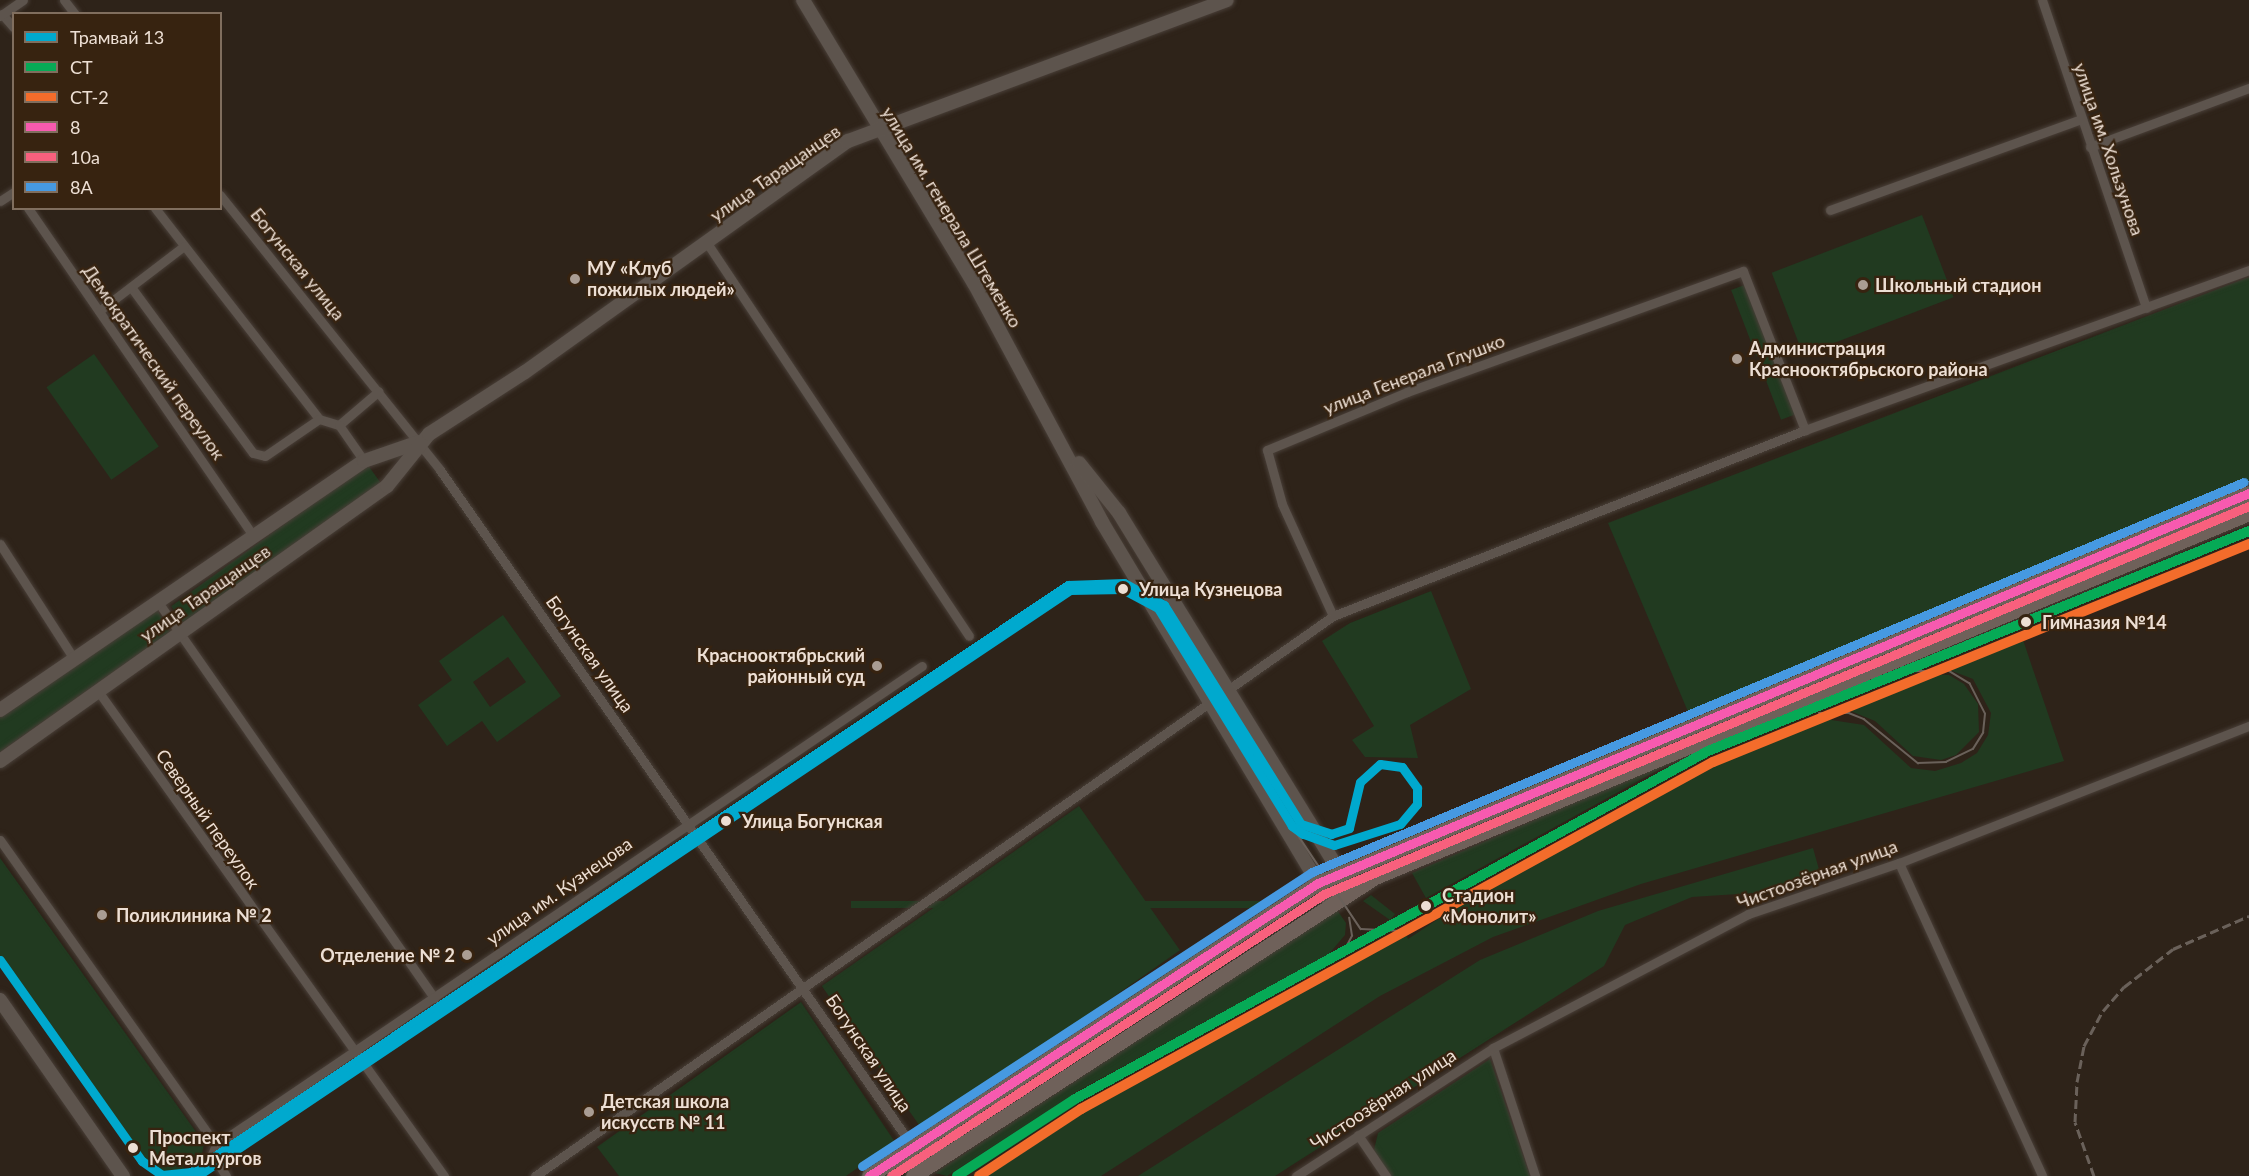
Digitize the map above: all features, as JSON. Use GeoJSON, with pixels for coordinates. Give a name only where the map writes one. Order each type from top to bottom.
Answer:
{"type":"FeatureCollection","features":[{"type":"Feature","properties":{"kind":"main road"},"geometry":{"type":"LineString","coordinates":[[869,1176],[1318,883],[2249,493]]}},
{"type":"Feature","properties":{"kind":"main road"},"geometry":{"type":"LineString","coordinates":[[913,1176],[1350,889],[2249,513]]}},
{"type":"Feature","properties":{"kind":"main road"},"geometry":{"type":"LineString","coordinates":[[913,1147],[928,1166]]}},
{"type":"Feature","properties":{"kind":"street"},"geometry":{"type":"LineString","coordinates":[[12,26],[1,15],[23,0]]}},
{"type":"Feature","properties":{"kind":"street"},"geometry":{"type":"LineString","coordinates":[[64,0],[73,12]]}},
{"type":"Feature","properties":{"kind":"street","name":"улица им. генерала Штеменко"},"geometry":{"type":"LineString","coordinates":[[802,0],[1070,453],[1089,498],[1329,902]]}},
{"type":"Feature","properties":{"kind":"street","name":"улица Таращанцев"},"geometry":{"type":"LineString","coordinates":[[0,710],[364,461],[419,442],[707,243],[848,141],[1227,0]]}},
{"type":"Feature","properties":{"kind":"street","name":"улица им. Хользунова"},"geometry":{"type":"LineString","coordinates":[[2042,0],[2146,308]]}},
{"type":"Feature","properties":{"kind":"street"},"geometry":{"type":"LineString","coordinates":[[2090,147],[2249,88]]}},
{"type":"Feature","properties":{"kind":"street"},"geometry":{"type":"LineString","coordinates":[[1830,210],[2082,119]]}},
{"type":"Feature","properties":{"kind":"street","name":"Богунская улица"},"geometry":{"type":"LineString","coordinates":[[222,197],[419,442],[803,986],[913,1147]]}},
{"type":"Feature","properties":{"kind":"street","name":"Демократический переулок"},"geometry":{"type":"LineString","coordinates":[[29,210],[253,535]]}},
{"type":"Feature","properties":{"kind":"street"},"geometry":{"type":"LineString","coordinates":[[157,210],[319,418],[339,425],[364,461]]}},
{"type":"Feature","properties":{"kind":"street"},"geometry":{"type":"LineString","coordinates":[[707,243],[969,636]]}},
{"type":"Feature","properties":{"kind":"street"},"geometry":{"type":"LineString","coordinates":[[99,311],[184,246]]}},
{"type":"Feature","properties":{"kind":"street"},"geometry":{"type":"LineString","coordinates":[[535,1176],[1333,616],[1805,430],[2249,270]]}},
{"type":"Feature","properties":{"kind":"street","name":"улица Генерала Глушко"},"geometry":{"type":"LineString","coordinates":[[1333,616],[1282,504],[1267,450],[1407,392],[1743,271],[1805,430]]}},
{"type":"Feature","properties":{"kind":"street"},"geometry":{"type":"LineString","coordinates":[[130,286],[253,453],[265,456],[319,418]]}},
{"type":"Feature","properties":{"kind":"street"},"geometry":{"type":"LineString","coordinates":[[339,425],[379,391]]}},
{"type":"Feature","properties":{"kind":"street","name":"улица Таращанцев"},"geometry":{"type":"LineString","coordinates":[[0,761],[387,486],[419,442]]}},
{"type":"Feature","properties":{"kind":"street","name":"улица им. генерала Штеменко"},"geometry":{"type":"LineString","coordinates":[[1070,453],[1119,513],[1225,691],[1350,889]]}},
{"type":"Feature","properties":{"kind":"street"},"geometry":{"type":"LineString","coordinates":[[0,544],[74,659]]}},
{"type":"Feature","properties":{"kind":"street"},"geometry":{"type":"LineString","coordinates":[[158,602],[178,634],[434,998]]}},
{"type":"Feature","properties":{"kind":"street","name":"улица им. Кузнецова"},"geometry":{"type":"LineString","coordinates":[[216,1145],[434,998],[687,822],[922,666]]}},
{"type":"Feature","properties":{"kind":"street","name":"Северный переулок"},"geometry":{"type":"LineString","coordinates":[[98,691],[353,1053],[444,1176]]}},
{"type":"Feature","properties":{"kind":"street","name":"Чистоозёрная улица"},"geometry":{"type":"LineString","coordinates":[[1296,1176],[1493,1048],[1748,914],[1899,863],[2249,726]]}},
{"type":"Feature","properties":{"kind":"street"},"geometry":{"type":"LineString","coordinates":[[0,840],[216,1145],[212,1154],[226,1176]]}},
{"type":"Feature","properties":{"kind":"street"},"geometry":{"type":"LineString","coordinates":[[1899,863],[2042,1176]]}},
{"type":"Feature","properties":{"kind":"street"},"geometry":{"type":"LineString","coordinates":[[0,1000],[123,1176]]}},
{"type":"Feature","properties":{"kind":"street"},"geometry":{"type":"LineString","coordinates":[[1493,1048],[1535,1176]]}},
{"type":"Feature","properties":{"kind":"street"},"geometry":{"type":"LineString","coordinates":[[1358,1135],[1386,1176]]}},
{"type":"Feature","properties":{"kind":"green space","name":"Школьный стадион"},"geometry":{"type":"Polygon","coordinates":[[[1922,215],[1954,297],[1803,355],[1772,273],[1922,215]]]}},
{"type":"Feature","properties":{"kind":"green space"},"geometry":{"type":"Polygon","coordinates":[[[2249,277],[2249,482],[1689,714],[1608,523],[2249,277]]]}},
{"type":"Feature","properties":{"kind":"green space"},"geometry":{"type":"Polygon","coordinates":[[[1747,284],[1772,350],[1757,356],[1731,290],[1747,284]]]}},
{"type":"Feature","properties":{"kind":"green space"},"geometry":{"type":"Polygon","coordinates":[[[94,354],[159,447],[111,480],[46,387],[94,354]]]}},
{"type":"Feature","properties":{"kind":"green space"},"geometry":{"type":"Polygon","coordinates":[[[1774,354],[1797,414],[1781,420],[1758,360],[1774,354]]]}},
{"type":"Feature","properties":{"kind":"green space"},"geometry":{"type":"Polygon","coordinates":[[[367,464],[382,485],[187,627],[171,606],[367,464]]]}},
{"type":"Feature","properties":{"kind":"green space"},"geometry":{"type":"Polygon","coordinates":[[[1431,591],[1471,689],[1410,725],[1418,758],[1365,757],[1352,740],[1374,726],[1322,641],[1350,623],[1431,591]]]}},
{"type":"Feature","properties":{"kind":"green space"},"geometry":{"type":"Polygon","coordinates":[[[156,608],[170,632],[0,752],[0,714],[156,608]]]}},
{"type":"Feature","properties":{"kind":"green space"},"geometry":{"type":"Polygon","coordinates":[[[503,615],[561,696],[497,742],[482,721],[447,746],[418,705],[452,680],[439,661],[503,615]],[[508,657],[473,682],[490,707],[526,682],[508,657]]]}},
{"type":"Feature","properties":{"kind":"green space"},"geometry":{"type":"Polygon","coordinates":[[[2021,634],[2064,761],[1641,884],[1493,937],[1380,996],[1101,1176],[978,1176],[1083,1108],[1406,934],[1408,939],[1467,900],[1716,762],[1818,718],[1864,725],[1911,768],[1935,771],[1961,763],[1977,753],[1988,735],[1991,713],[1973,679],[1939,666],[2021,634]]]}},
{"type":"Feature","properties":{"kind":"green space"},"geometry":{"type":"Polygon","coordinates":[[[1918,674],[1949,675],[1964,684],[1978,704],[1979,732],[1956,755],[1941,760],[1913,756],[1875,721],[1841,707],[1918,674]]]}},
{"type":"Feature","properties":{"kind":"green space"},"geometry":{"type":"Polygon","coordinates":[[[1687,754],[1426,898],[1412,873],[1687,754]]]}},
{"type":"Feature","properties":{"kind":"green space"},"geometry":{"type":"Polygon","coordinates":[[[1079,806],[1180,950],[923,1130],[822,986],[1079,806]]]}},
{"type":"Feature","properties":{"kind":"green space"},"geometry":{"type":"Polygon","coordinates":[[[1813,848],[1820,873],[1769,892],[1692,897],[1625,925],[1604,966],[1275,1176],[1138,1176],[1480,960],[1598,911],[1813,848]]]}},
{"type":"Feature","properties":{"kind":"green space"},"geometry":{"type":"Polygon","coordinates":[[[0,858],[204,1143],[202,1154],[183,1167],[186,1171],[163,1172],[145,1160],[0,956],[0,858]]]}},
{"type":"Feature","properties":{"kind":"green space"},"geometry":{"type":"Polygon","coordinates":[[[1371,895],[1395,914],[1390,920],[1363,901],[1371,895]]]}},
{"type":"Feature","properties":{"kind":"green space"},"geometry":{"type":"Polygon","coordinates":[[[851,901],[1302,901],[1302,908],[851,908],[851,901]]]}},
{"type":"Feature","properties":{"kind":"green space"},"geometry":{"type":"Polygon","coordinates":[[[1337,910],[1346,923],[1345,935],[1328,955],[1078,1091],[947,1176],[935,1173],[1337,910]]]}},
{"type":"Feature","properties":{"kind":"green space"},"geometry":{"type":"Polygon","coordinates":[[[801,1002],[895,1142],[846,1176],[619,1176],[597,1147],[801,1002]]]}},
{"type":"Feature","properties":{"kind":"green space"},"geometry":{"type":"Polygon","coordinates":[[[1490,1059],[1530,1176],[1388,1176],[1373,1154],[1378,1133],[1490,1059]]]}},
{"type":"Feature","properties":{"kind":"green space"},"geometry":{"type":"Polygon","coordinates":[[[909,1158],[914,1164],[897,1176],[881,1176],[909,1158]]]}},
{"type":"Feature","properties":{"kind":"tram line","name":"13"},"geometry":{"type":"LineString","coordinates":[[0,960],[142,1161],[162,1175],[191,1172],[1068,585],[1124,583],[1164,605],[1301,824],[1331,834],[1349,828],[1360,782],[1380,764],[1402,767],[1417,788],[1417,804],[1400,824],[1334,845],[1303,834],[1292,826],[1158,608],[1123,589],[1070,590],[197,1176]]}},
{"type":"Feature","properties":{"kind":"tram line"},"geometry":{"type":"LineString","coordinates":[[1819,713],[1849,713],[1864,719],[1918,763],[1946,762],[1973,749],[1983,733],[1985,714],[1970,684],[1948,671],[1900,672]]}},
{"type":"Feature","properties":{"kind":"tram line"},"geometry":{"type":"LineString","coordinates":[[1292,826],[1361,929],[1402,931]]}},
{"type":"Feature","properties":{"kind":"tram line"},"geometry":{"type":"LineString","coordinates":[[1344,951],[1352,936],[1349,918]]}},
{"type":"Feature","properties":{"kind":"railway"},"geometry":{"type":"LineString","coordinates":[[2094,1176],[2075,1122],[2077,1082],[2084,1046],[2103,1011],[2124,987],[2173,949],[2249,916]]}},
{"type":"Feature","properties":{"kind":"transit line","name":"8А"},"geometry":{"type":"LineString","coordinates":[[862,1166],[1312,872],[2244,482]]}},
{"type":"Feature","properties":{"kind":"transit line","name":"8"},"geometry":{"type":"LineString","coordinates":[[869,1176],[1318,883],[2249,493]]}},
{"type":"Feature","properties":{"kind":"transit line","name":"10а"},"geometry":{"type":"LineString","coordinates":[[891,1176],[1324,894],[2249,506]]}},
{"type":"Feature","properties":{"kind":"transit line","name":"СТ"},"geometry":{"type":"LineString","coordinates":[[957,1176],[1075,1099],[1708,751],[2249,531]]}},
{"type":"Feature","properties":{"kind":"transit line","name":"СТ-2"},"geometry":{"type":"LineString","coordinates":[[979,1176],[1081,1109],[1713,762],[2249,544]]}},
{"type":"Feature","properties":{"kind":"place","name":"МУ «Клуб пожилых людей»"},"geometry":{"type":"Point","coordinates":[575,279]}},
{"type":"Feature","properties":{"kind":"place","name":"Школьный стадион"},"geometry":{"type":"Point","coordinates":[1863,285]}},
{"type":"Feature","properties":{"kind":"place","name":"Администрация Краснооктябрьского района"},"geometry":{"type":"Point","coordinates":[1737,359]}},
{"type":"Feature","properties":{"kind":"place","name":"Улица Кузнецова"},"geometry":{"type":"Point","coordinates":[1123,589]}},
{"type":"Feature","properties":{"kind":"place","name":"Гимназия №14"},"geometry":{"type":"Point","coordinates":[2026,622]}},
{"type":"Feature","properties":{"kind":"place","name":"Краснооктябрьский районный суд"},"geometry":{"type":"Point","coordinates":[877,666]}},
{"type":"Feature","properties":{"kind":"place","name":"Улица Богунская"},"geometry":{"type":"Point","coordinates":[726,821]}},
{"type":"Feature","properties":{"kind":"place","name":"Стадион «Монолит»"},"geometry":{"type":"Point","coordinates":[1426,906]}},
{"type":"Feature","properties":{"kind":"place","name":"Поликлиника № 2"},"geometry":{"type":"Point","coordinates":[102,915]}},
{"type":"Feature","properties":{"kind":"place","name":"Отделение № 2"},"geometry":{"type":"Point","coordinates":[467,955]}},
{"type":"Feature","properties":{"kind":"place","name":"Детская школа искусств № 11"},"geometry":{"type":"Point","coordinates":[589,1112]}},
{"type":"Feature","properties":{"kind":"place","name":"Проспект Металлургов"},"geometry":{"type":"Point","coordinates":[133,1148]}}]}
